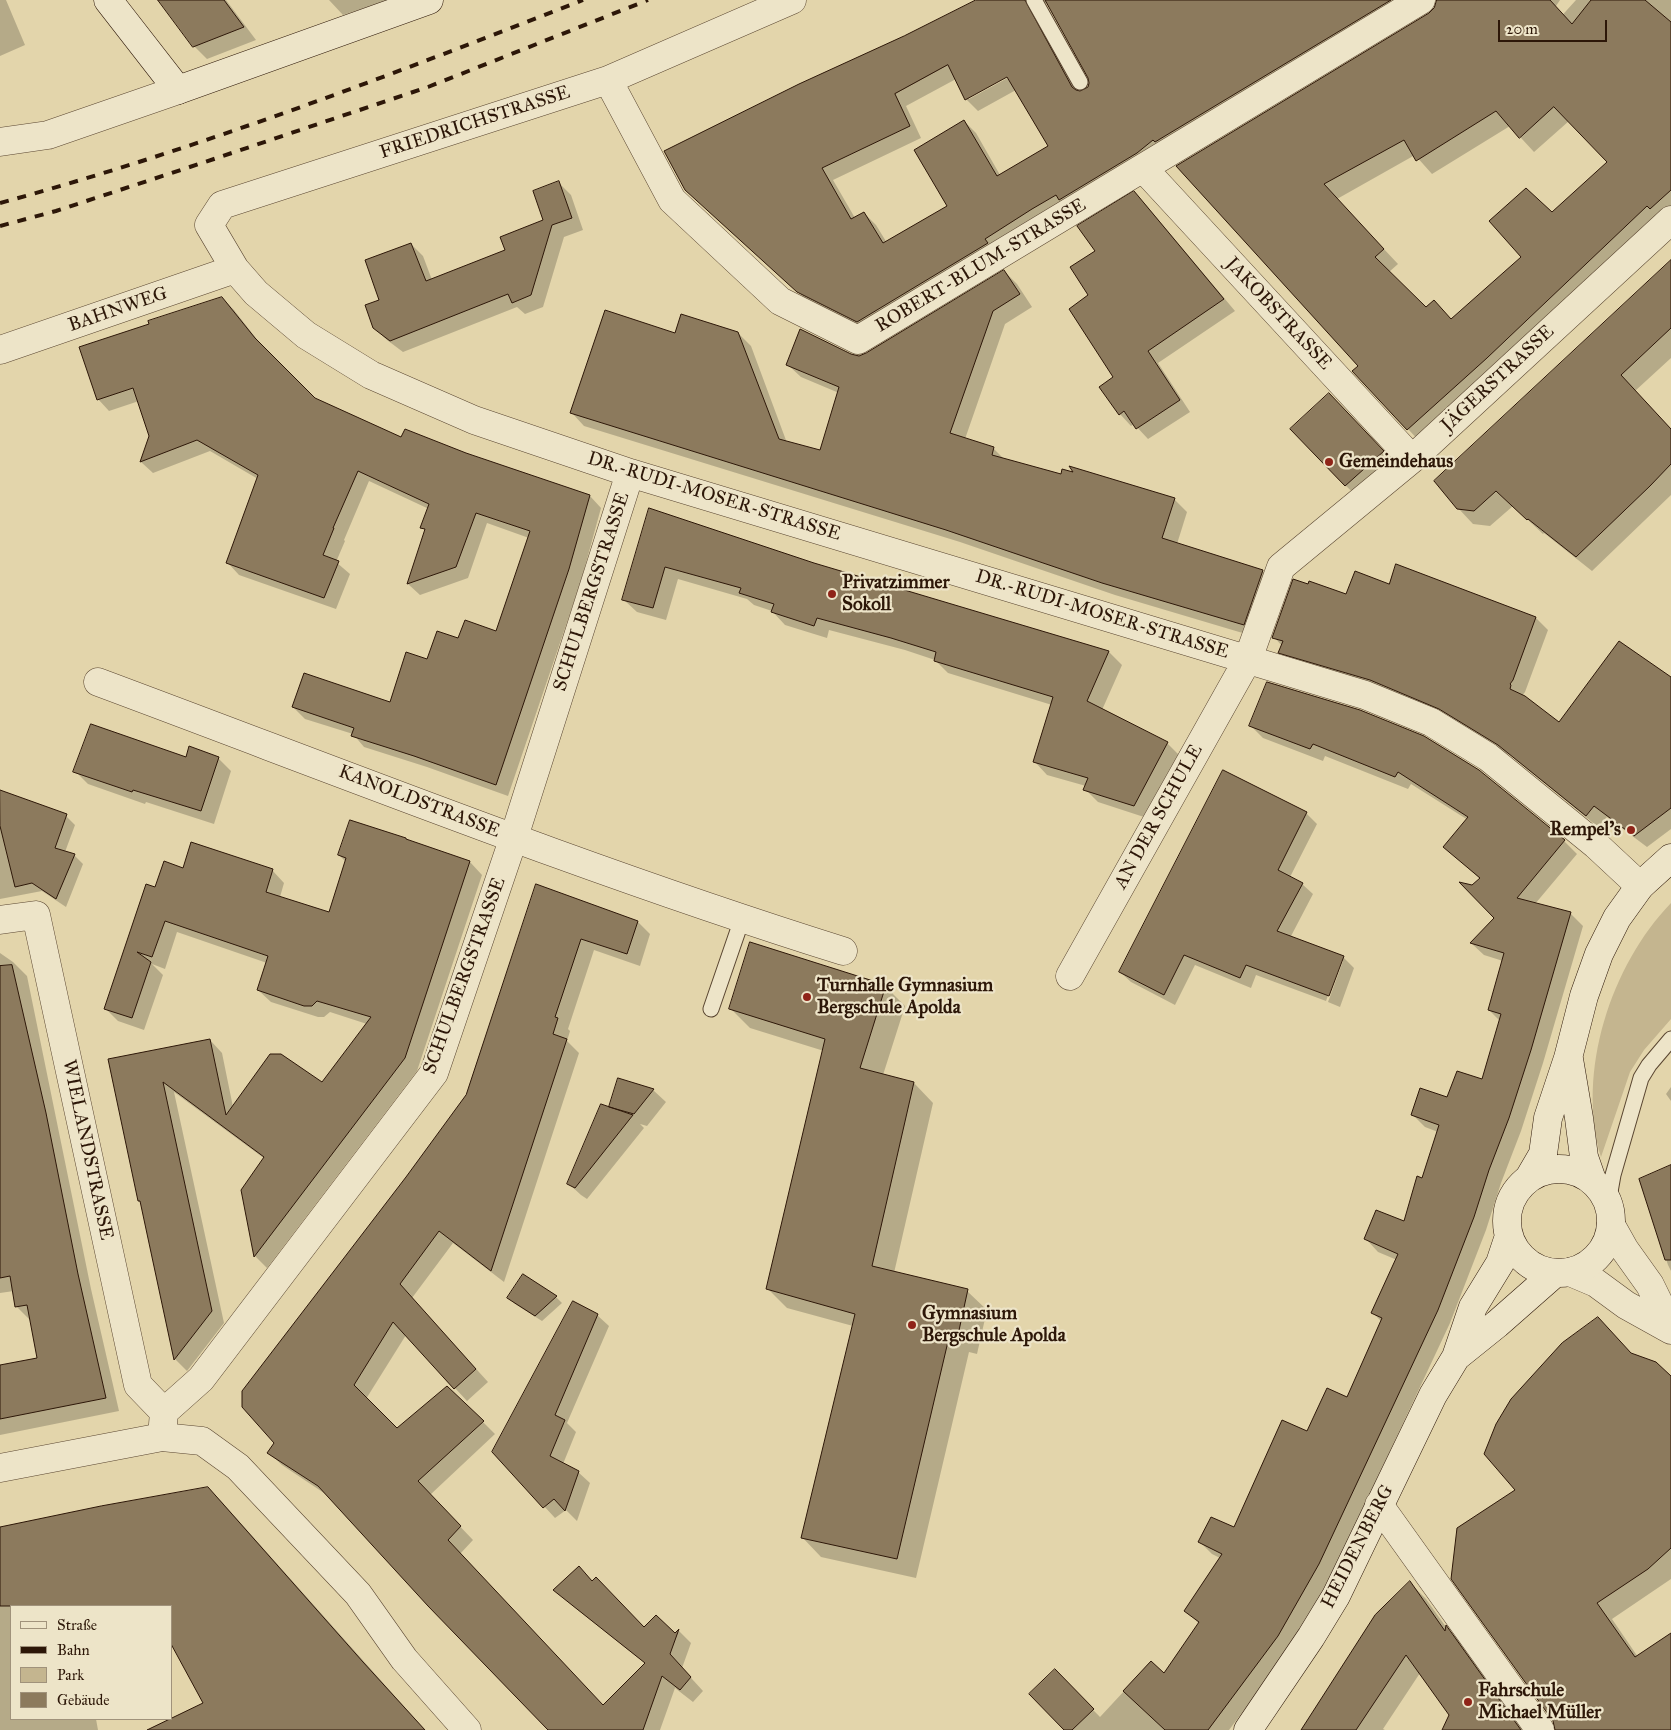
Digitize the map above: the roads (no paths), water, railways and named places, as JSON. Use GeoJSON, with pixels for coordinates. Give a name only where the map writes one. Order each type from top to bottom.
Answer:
{"type":"FeatureCollection","features":[{"type":"Feature","properties":{"kind":"street"},"geometry":{"type":"LineString","coordinates":[[108,0],[178,90]]}},
{"type":"Feature","properties":{"kind":"street"},"geometry":{"type":"LineString","coordinates":[[0,142],[48,135],[429,0]]}},
{"type":"Feature","properties":{"kind":"street","name":"FRIEDRICHSTRASSE"},"geometry":{"type":"LineString","coordinates":[[235,269],[209,225],[222,204],[608,80],[792,0]]}},
{"type":"Feature","properties":{"kind":"street","name":"ROBERT-BLUM-STRASSE"},"geometry":{"type":"LineString","coordinates":[[608,80],[672,200],[780,301],[858,340],[1421,0]]}},
{"type":"Feature","properties":{"kind":"street","name":"JAKOBSTRASSE"},"geometry":{"type":"LineString","coordinates":[[1143,168],[1412,459]]}},
{"type":"Feature","properties":{"kind":"street","name":"JÄGERSTRASSE"},"geometry":{"type":"LineString","coordinates":[[1248,659],[1281,567],[1412,459],[1671,220]]}},
{"type":"Feature","properties":{"kind":"street","name":"BAHNWEG"},"geometry":{"type":"LineString","coordinates":[[0,350],[235,269]]}},
{"type":"Feature","properties":{"kind":"street","name":"DR.-RUDI-MOSER-STRASSE"},"geometry":{"type":"LineString","coordinates":[[235,269],[256,292],[306,335],[372,375],[474,420],[630,473],[1365,695],[1431,722],[1488,757],[1596,845],[1640,886]]}},
{"type":"Feature","properties":{"kind":"street","name":"SCHULBERGSTRASSE"},"geometry":{"type":"LineString","coordinates":[[163,1424],[201,1379],[434,1073],[514,837],[630,473]]}},
{"type":"Feature","properties":{"kind":"street","name":"AN DER SCHULE"},"geometry":{"type":"LineString","coordinates":[[1070,976],[1248,659]]}},
{"type":"Feature","properties":{"kind":"street","name":"KANOLDSTRASSE"},"geometry":{"type":"LineString","coordinates":[[98,682],[514,837],[742,919],[843,951]]}},
{"type":"Feature","properties":{"kind":"street"},"geometry":{"type":"LineString","coordinates":[[1671,858],[1640,886],[1617,918],[1599,954],[1548,1118],[1543,1154],[1529,1178],[1517,1190],[1510,1204],[1507,1220],[1509,1236],[1516,1250],[1526,1262],[1539,1269],[1562,1272],[1596,1283],[1626,1305],[1671,1329]]}},
{"type":"Feature","properties":{"kind":"street","name":"WIELANDSTRASSE"},"geometry":{"type":"LineString","coordinates":[[0,920],[36,914],[138,1385],[163,1424]]}},
{"type":"Feature","properties":{"kind":"street"},"geometry":{"type":"LineString","coordinates":[[1568,1058],[1584,1157],[1592,1180]]}},
{"type":"Feature","properties":{"kind":"street"},"geometry":{"type":"LineString","coordinates":[[1529,1178],[1543,1172],[1558,1169],[1570,1170],[1582,1174],[1600,1188],[1625,1250],[1650,1285],[1671,1329]]}},
{"type":"Feature","properties":{"kind":"street"},"geometry":{"type":"LineString","coordinates":[[1562,1272],[1584,1266],[1596,1258],[1606,1243],[1609,1214]]}},
{"type":"Feature","properties":{"kind":"street","name":"HEIDENBERG"},"geometry":{"type":"LineString","coordinates":[[1248,1730],[1336,1596],[1433,1396],[1456,1357],[1473,1308],[1500,1263],[1509,1236]]}},
{"type":"Feature","properties":{"kind":"street","name":"HEIDENBERG"},"geometry":{"type":"LineString","coordinates":[[1456,1357],[1562,1272]]}},
{"type":"Feature","properties":{"kind":"street"},"geometry":{"type":"LineString","coordinates":[[0,1468],[163,1424],[202,1441],[238,1467],[358,1594],[404,1660],[467,1730]]}},
{"type":"Feature","properties":{"kind":"street"},"geometry":{"type":"LineString","coordinates":[[1379,1504],[1540,1730]]}},
{"type":"Feature","properties":{"kind":"lane"},"geometry":{"type":"LineString","coordinates":[[1034,0],[1080,82]]}},
{"type":"Feature","properties":{"kind":"lane"},"geometry":{"type":"LineString","coordinates":[[711,1009],[742,919]]}},
{"type":"Feature","properties":{"kind":"lane"},"geometry":{"type":"LineString","coordinates":[[1609,1214],[1613,1176],[1641,1078],[1648,1065],[1671,1039]]}},
{"type":"Feature","properties":{"kind":"railway"},"geometry":{"type":"LineString","coordinates":[[0,203],[74,182],[221,135],[367,83],[583,0]]}},
{"type":"Feature","properties":{"kind":"railway"},"geometry":{"type":"LineString","coordinates":[[0,226],[56,211],[428,87],[648,0]]}},
{"type":"Feature","properties":{"kind":"place","name":"Gemeindehaus"},"geometry":{"type":"Point","coordinates":[1329,462]}},
{"type":"Feature","properties":{"kind":"place","name":"Privatzimmer Sokoll"},"geometry":{"type":"Point","coordinates":[832,594]}},
{"type":"Feature","properties":{"kind":"place","name":"Rempel's"},"geometry":{"type":"Point","coordinates":[1631,830]}},
{"type":"Feature","properties":{"kind":"place","name":"Turnhalle Gymnasium Bergschule Apolda"},"geometry":{"type":"Point","coordinates":[807,997]}},
{"type":"Feature","properties":{"kind":"place","name":"Gymnasium Bergschule Apolda"},"geometry":{"type":"Point","coordinates":[912,1325]}},
{"type":"Feature","properties":{"kind":"place","name":"Fahrschule Michael Müller"},"geometry":{"type":"Point","coordinates":[1468,1702]}}]}
